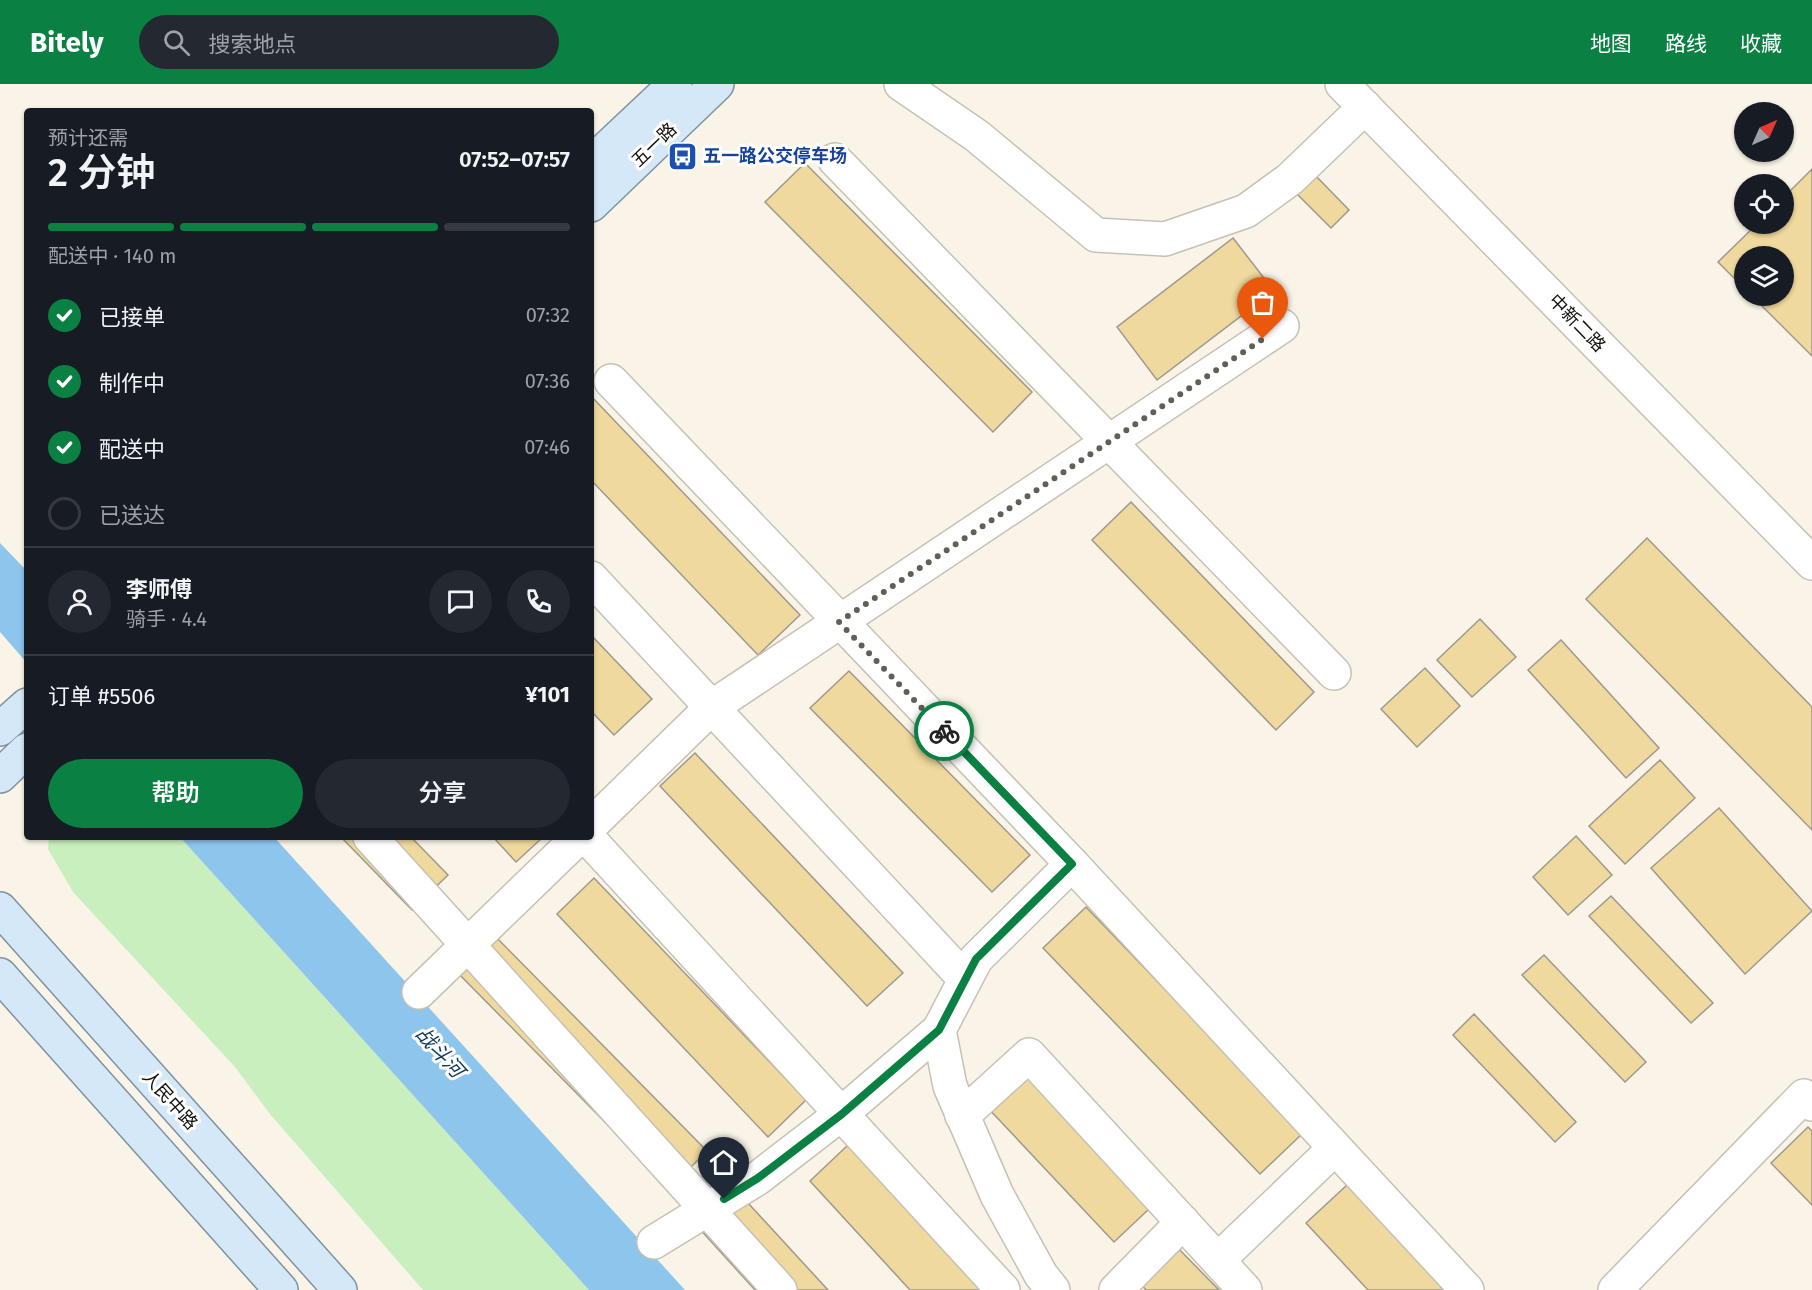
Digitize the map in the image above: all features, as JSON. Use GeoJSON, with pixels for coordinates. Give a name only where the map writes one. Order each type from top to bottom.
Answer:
{"type":"FeatureCollection","features":[{"type":"Feature","properties":{"kind":"main road","name":"五一路"},"geometry":{"type":"LineString","coordinates":[[594,160],[675,84]]}},
{"type":"Feature","properties":{"kind":"main road","name":"五一路"},"geometry":{"type":"LineString","coordinates":[[594,202],[717,84]]}},
{"type":"Feature","properties":{"kind":"main road"},"geometry":{"type":"LineString","coordinates":[[0,729],[24,708]]}},
{"type":"Feature","properties":{"kind":"main road"},"geometry":{"type":"LineString","coordinates":[[0,776],[24,753]]}},
{"type":"Feature","properties":{"kind":"main road","name":"人民中路"},"geometry":{"type":"LineString","coordinates":[[0,909],[340,1290]]}},
{"type":"Feature","properties":{"kind":"main road"},"geometry":{"type":"LineString","coordinates":[[0,975],[281,1290]]}},
{"type":"Feature","properties":{"kind":"street"},"geometry":{"type":"LineString","coordinates":[[901,84],[977,136],[1096,235],[1165,239],[1246,211],[1290,179],[1365,107]]}},
{"type":"Feature","properties":{"kind":"street","name":"中新二路"},"geometry":{"type":"LineString","coordinates":[[1342,84],[1812,563]]}},
{"type":"Feature","properties":{"kind":"street"},"geometry":{"type":"LineString","coordinates":[[835,160],[1334,673]]}},
{"type":"Feature","properties":{"kind":"street"},"geometry":{"type":"LineString","coordinates":[[594,822],[712,707],[1282,326]]}},
{"type":"Feature","properties":{"kind":"street"},"geometry":{"type":"LineString","coordinates":[[611,381],[1072,864],[1467,1290]]}},
{"type":"Feature","properties":{"kind":"street"},"geometry":{"type":"LineString","coordinates":[[594,581],[965,979]]}},
{"type":"Feature","properties":{"kind":"street"},"geometry":{"type":"LineString","coordinates":[[373,840],[780,1290]]}},
{"type":"Feature","properties":{"kind":"street"},"geometry":{"type":"LineString","coordinates":[[419,992],[576,840]]}},
{"type":"Feature","properties":{"kind":"street"},"geometry":{"type":"LineString","coordinates":[[590,840],[1003,1290]]}},
{"type":"Feature","properties":{"kind":"street"},"geometry":{"type":"LineString","coordinates":[[654,1242],[758,1178],[842,1114],[939,1030],[976,959],[1072,864]]}},
{"type":"Feature","properties":{"kind":"street"},"geometry":{"type":"LineString","coordinates":[[939,1030],[950,1086],[962,1116],[997,1195],[1041,1275],[1053,1290]]}},
{"type":"Feature","properties":{"kind":"street"},"geometry":{"type":"LineString","coordinates":[[962,1116],[1029,1055],[1245,1290]]}},
{"type":"Feature","properties":{"kind":"street"},"geometry":{"type":"LineString","coordinates":[[1633,1284],[1804,1096],[1812,1104]]}},
{"type":"Feature","properties":{"kind":"street"},"geometry":{"type":"LineString","coordinates":[[1218,1260],[1335,1148]]}},
{"type":"Feature","properties":{"kind":"street"},"geometry":{"type":"LineString","coordinates":[[1116,1290],[1183,1222]]}},
{"type":"Feature","properties":{"kind":"green space"},"geometry":{"type":"Polygon","coordinates":[[[49,840],[183,840],[589,1290],[423,1290],[270,1114],[235,1067],[73,892],[48,849],[49,840]]]}},
{"type":"Feature","properties":{"kind":"water"},"geometry":{"type":"Polygon","coordinates":[[[0,543],[24,568],[24,660],[0,632],[0,543]]]}},
{"type":"Feature","properties":{"kind":"water","name":"战斗河"},"geometry":{"type":"Polygon","coordinates":[[[183,840],[277,840],[685,1290],[589,1290],[183,840]]]}},
{"type":"Feature","properties":{"kind":"building"},"geometry":{"type":"Polygon","coordinates":[[[805,163],[1032,392],[993,432],[765,202],[805,163]]]}},
{"type":"Feature","properties":{"kind":"building"},"geometry":{"type":"Polygon","coordinates":[[[1812,169],[1812,356],[1762,306],[1794,306],[1794,246],[1734,246],[1747,234],[1794,234],[1794,187],[1812,169]]]}},
{"type":"Feature","properties":{"kind":"building"},"geometry":{"type":"Polygon","coordinates":[[[1314,174],[1349,210],[1331,228],[1296,193],[1314,174]]]}},
{"type":"Feature","properties":{"kind":"building"},"geometry":{"type":"Polygon","coordinates":[[[1233,238],[1274,291],[1157,380],[1117,327],[1233,238]]]}},
{"type":"Feature","properties":{"kind":"building"},"geometry":{"type":"Polygon","coordinates":[[[1734,246],[1734,278],[1718,262],[1734,246]]]}},
{"type":"Feature","properties":{"kind":"building"},"geometry":{"type":"Polygon","coordinates":[[[594,399],[800,615],[758,655],[594,483],[594,399]]]}},
{"type":"Feature","properties":{"kind":"building"},"geometry":{"type":"Polygon","coordinates":[[[1131,502],[1314,692],[1276,730],[1092,540],[1131,502]]]}},
{"type":"Feature","properties":{"kind":"building"},"geometry":{"type":"Polygon","coordinates":[[[1647,538],[1812,707],[1812,830],[1586,599],[1647,538]]]}},
{"type":"Feature","properties":{"kind":"building"},"geometry":{"type":"Polygon","coordinates":[[[1480,619],[1516,657],[1472,697],[1437,660],[1480,619]]]}},
{"type":"Feature","properties":{"kind":"building"},"geometry":{"type":"Polygon","coordinates":[[[594,638],[652,699],[614,735],[594,714],[594,638]]]}},
{"type":"Feature","properties":{"kind":"building"},"geometry":{"type":"Polygon","coordinates":[[[1561,640],[1659,748],[1626,778],[1528,670],[1561,640]]]}},
{"type":"Feature","properties":{"kind":"building"},"geometry":{"type":"Polygon","coordinates":[[[1425,668],[1460,706],[1417,747],[1381,709],[1425,668]]]}},
{"type":"Feature","properties":{"kind":"building"},"geometry":{"type":"Polygon","coordinates":[[[849,671],[1030,855],[992,892],[810,708],[849,671]]]}},
{"type":"Feature","properties":{"kind":"building"},"geometry":{"type":"Polygon","coordinates":[[[695,753],[903,973],[867,1006],[660,786],[695,753]]]}},
{"type":"Feature","properties":{"kind":"building"},"geometry":{"type":"Polygon","coordinates":[[[1660,760],[1695,798],[1625,864],[1589,826],[1660,760]]]}},
{"type":"Feature","properties":{"kind":"building"},"geometry":{"type":"Polygon","coordinates":[[[1719,808],[1812,911],[1745,974],[1651,868],[1719,808]]]}},
{"type":"Feature","properties":{"kind":"building"},"geometry":{"type":"Polygon","coordinates":[[[1576,836],[1612,875],[1568,915],[1533,877],[1576,836]]]}},
{"type":"Feature","properties":{"kind":"building"},"geometry":{"type":"Polygon","coordinates":[[[344,840],[414,840],[448,875],[412,910],[344,840]]]}},
{"type":"Feature","properties":{"kind":"building"},"geometry":{"type":"Polygon","coordinates":[[[496,840],[540,840],[516,862],[496,840]]]}},
{"type":"Feature","properties":{"kind":"building"},"geometry":{"type":"Polygon","coordinates":[[[594,878],[806,1100],[768,1137],[557,914],[594,878]]]}},
{"type":"Feature","properties":{"kind":"building"},"geometry":{"type":"Polygon","coordinates":[[[1611,896],[1713,1003],[1691,1023],[1589,916],[1611,896]]]}},
{"type":"Feature","properties":{"kind":"building"},"geometry":{"type":"Polygon","coordinates":[[[1086,907],[1303,1133],[1260,1174],[1043,948],[1086,907]]]}},
{"type":"Feature","properties":{"kind":"building"},"geometry":{"type":"Polygon","coordinates":[[[491,932],[707,1151],[670,1188],[454,969],[491,932]]]}},
{"type":"Feature","properties":{"kind":"building"},"geometry":{"type":"Polygon","coordinates":[[[1544,955],[1646,1062],[1625,1082],[1522,975],[1544,955]]]}},
{"type":"Feature","properties":{"kind":"building"},"geometry":{"type":"Polygon","coordinates":[[[1474,1014],[1576,1122],[1555,1142],[1453,1035],[1474,1014]]]}},
{"type":"Feature","properties":{"kind":"building"},"geometry":{"type":"Polygon","coordinates":[[[1024,1073],[1150,1208],[1114,1242],[987,1107],[1024,1073]]]}},
{"type":"Feature","properties":{"kind":"building"},"geometry":{"type":"Polygon","coordinates":[[[1808,1127],[1812,1131],[1812,1205],[1771,1163],[1808,1127]]]}},
{"type":"Feature","properties":{"kind":"building"},"geometry":{"type":"Polygon","coordinates":[[[848,1145],[983,1290],[910,1290],[810,1181],[848,1145]]]}},
{"type":"Feature","properties":{"kind":"building"},"geometry":{"type":"Polygon","coordinates":[[[1347,1185],[1445,1290],[1368,1290],[1306,1223],[1347,1185]]]}},
{"type":"Feature","properties":{"kind":"building"},"geometry":{"type":"Polygon","coordinates":[[[737,1191],[828,1290],[755,1290],[698,1227],[737,1191]]]}},
{"type":"Feature","properties":{"kind":"building"},"geometry":{"type":"Polygon","coordinates":[[[1174,1244],[1219,1290],[1146,1290],[1137,1280],[1174,1244]]]}},
{"type":"Feature","properties":{"kind":"way so far"},"geometry":{"type":"LineString","coordinates":[[944,731],[839,622],[1263,339]]}},
{"type":"Feature","properties":{"kind":"place","name":"五一路公交停车场"},"geometry":{"type":"Point","coordinates":[682,156]}},
{"type":"Feature","properties":{"kind":"route"},"geometry":{"type":"LineString","coordinates":[[724,1199],[758,1178],[842,1114],[939,1030],[976,959],[1072,864],[944,731]]}}]}
